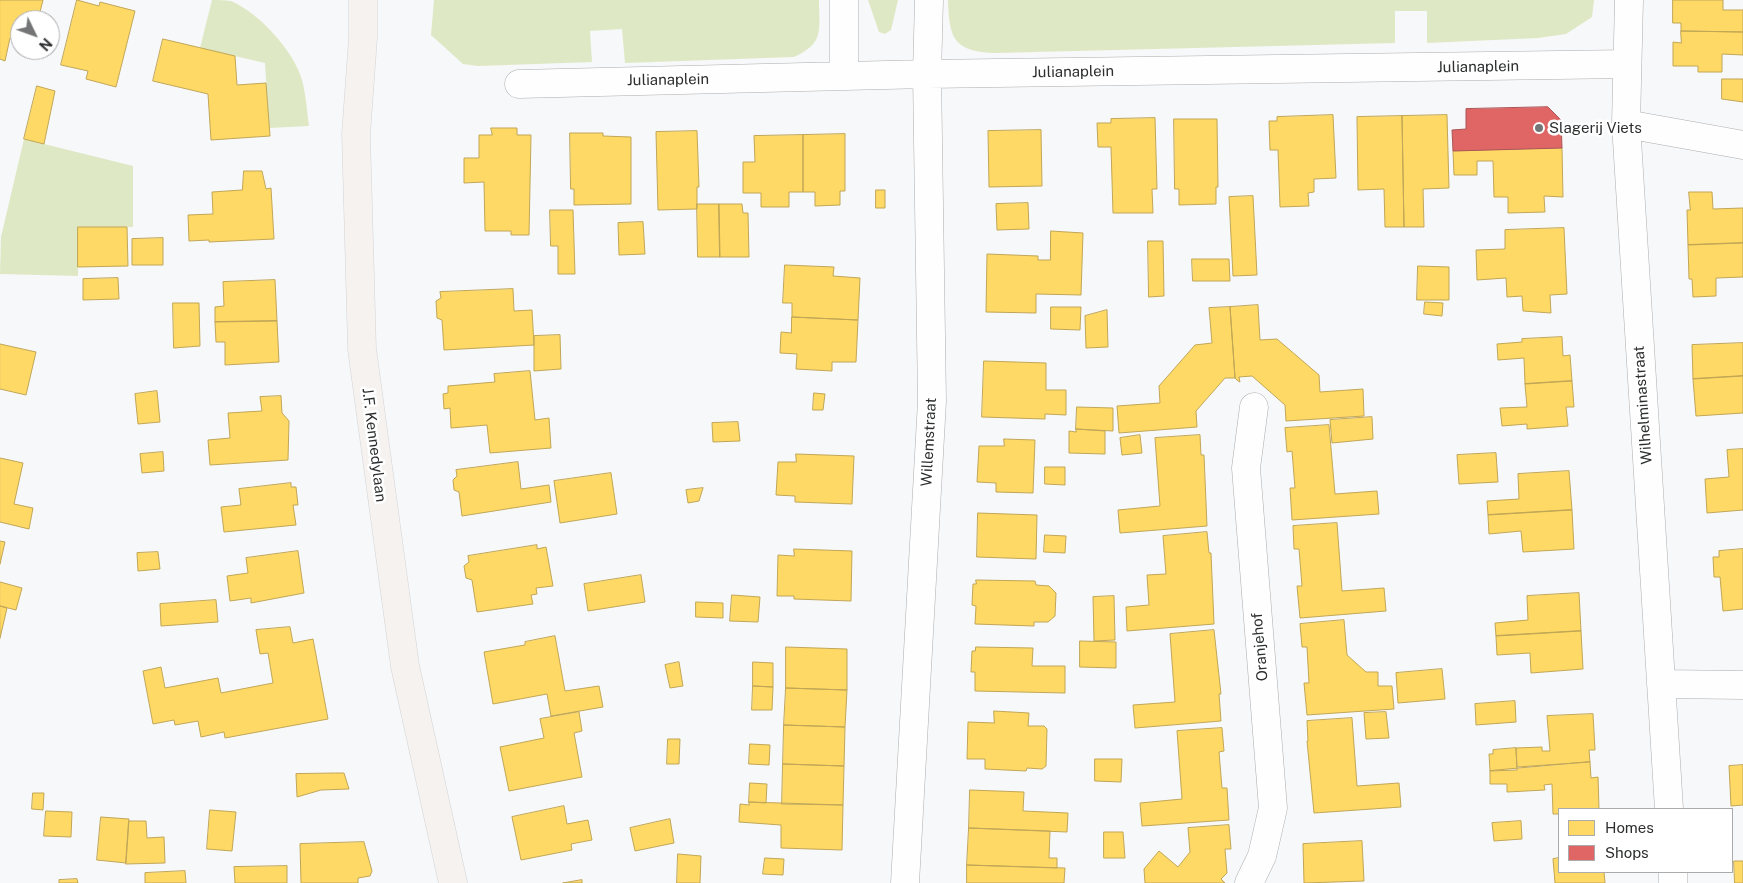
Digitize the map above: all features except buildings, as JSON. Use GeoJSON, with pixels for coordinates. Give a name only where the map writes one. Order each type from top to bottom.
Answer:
{"type":"FeatureCollection","features":[{"type":"Feature","properties":{"kind":"main road","name":"J.F. Kennedylaan"},"geometry":{"type":"LineString","coordinates":[[363,0],[363,38],[356,134],[362,349],[385,530],[406,666],[453,883]]}},
{"type":"Feature","properties":{"kind":"street"},"geometry":{"type":"LineString","coordinates":[[844,0],[844,76]]}},
{"type":"Feature","properties":{"kind":"street","name":"Willemstraat"},"geometry":{"type":"LineString","coordinates":[[906,883],[932,401],[928,74],[929,0]]}},
{"type":"Feature","properties":{"kind":"street","name":"Wilhelminastraat"},"geometry":{"type":"LineString","coordinates":[[1629,0],[1626,124],[1669,808]]}},
{"type":"Feature","properties":{"kind":"street","name":"Julianaplein"},"geometry":{"type":"LineString","coordinates":[[519,84],[928,74],[1627,64]]}},
{"type":"Feature","properties":{"kind":"street"},"geometry":{"type":"LineString","coordinates":[[1626,124],[1743,145]]}},
{"type":"Feature","properties":{"kind":"street","name":"Oranjehof"},"geometry":{"type":"LineString","coordinates":[[1249,883],[1262,856],[1273,808],[1246,468],[1254,408]]}},
{"type":"Feature","properties":{"kind":"street"},"geometry":{"type":"LineString","coordinates":[[1661,684],[1743,685]]}},
{"type":"Feature","properties":{"kind":"green space"},"geometry":{"type":"Polygon","coordinates":[[[212,0],[231,1],[242,7],[264,24],[283,45],[298,69],[302,80],[309,126],[269,128],[265,63],[200,48],[212,0]]]}},
{"type":"Feature","properties":{"kind":"green space"},"geometry":{"type":"Polygon","coordinates":[[[434,0],[819,0],[819,28],[816,41],[804,52],[794,57],[625,63],[622,29],[590,31],[592,62],[478,66],[463,64],[431,35],[434,0]]]}},
{"type":"Feature","properties":{"kind":"green space"},"geometry":{"type":"Polygon","coordinates":[[[868,0],[898,0],[891,30],[885,34],[879,32],[868,0]]]}},
{"type":"Feature","properties":{"kind":"green space"},"geometry":{"type":"Polygon","coordinates":[[[948,0],[1594,0],[1592,17],[1566,34],[1538,38],[1427,43],[1427,11],[1395,11],[1395,43],[996,53],[971,50],[957,41],[950,25],[948,0]]]}},
{"type":"Feature","properties":{"kind":"green space"},"geometry":{"type":"Polygon","coordinates":[[[24,139],[133,166],[133,227],[78,227],[78,276],[0,274],[1,237],[24,139]]]}},
{"type":"Feature","properties":{"kind":"place","name":"Slagerij Viets"},"geometry":{"type":"Point","coordinates":[1539,128]}}]}
